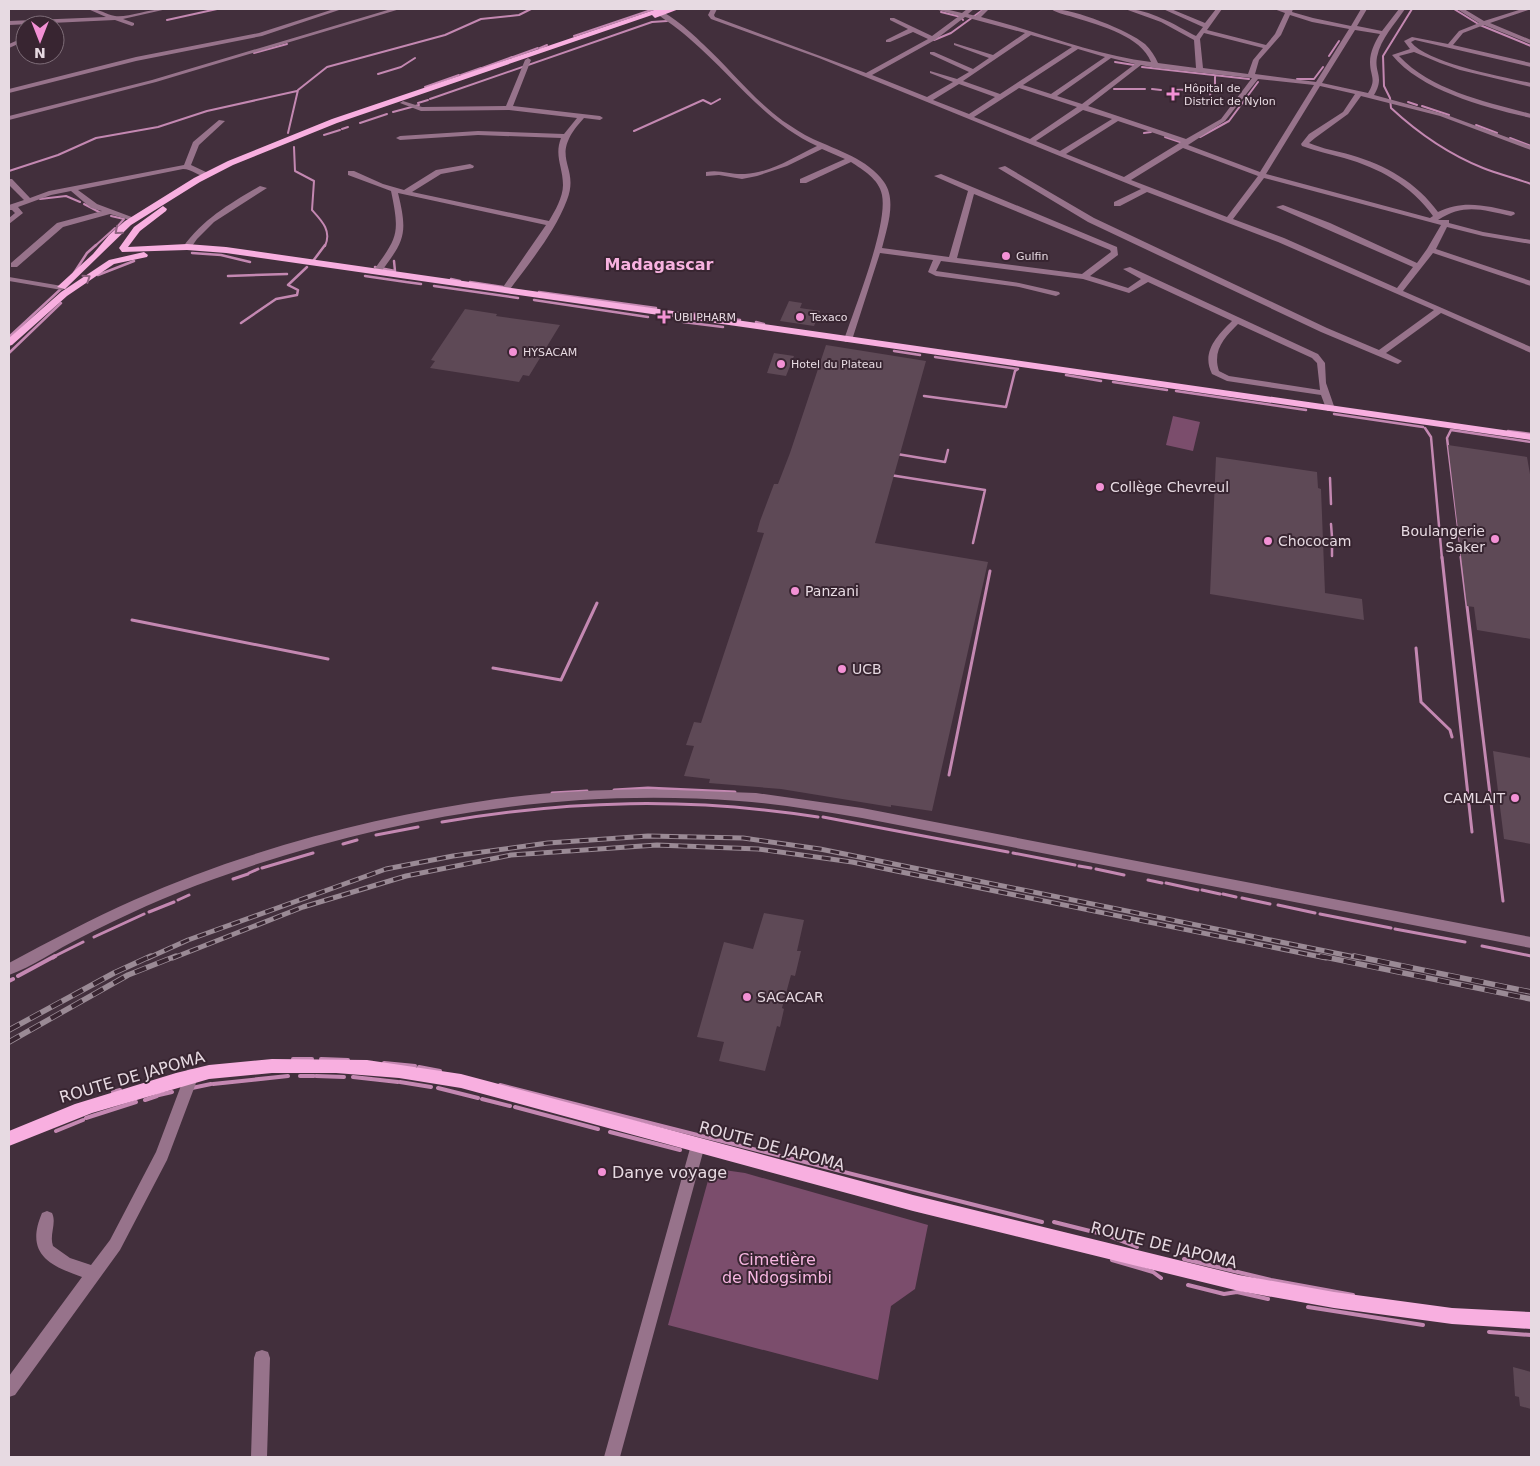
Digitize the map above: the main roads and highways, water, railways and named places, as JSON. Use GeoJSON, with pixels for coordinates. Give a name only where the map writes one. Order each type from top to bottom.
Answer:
{"type":"FeatureCollection","features":[{"type":"Feature","properties":{"kind":"main road"},"geometry":{"type":"LineString","coordinates":[[9,333],[62,288],[97,255],[112,236],[133,219],[205,175],[288,138],[660,11],[676,9]]}},
{"type":"Feature","properties":{"kind":"main road"},"geometry":{"type":"LineString","coordinates":[[9,343],[64,294],[113,262],[123,258],[124,249],[136,229],[162,209],[204,183],[271,150],[528,60],[660,11]]}},
{"type":"Feature","properties":{"kind":"main road"},"geometry":{"type":"LineString","coordinates":[[152,207],[162,209]]}},
{"type":"Feature","properties":{"kind":"main road"},"geometry":{"type":"LineString","coordinates":[[97,255],[110,248],[187,247],[226,250],[848,340],[1115,376],[1328,402],[1531,438]]}},
{"type":"Feature","properties":{"kind":"main road"},"geometry":{"type":"LineString","coordinates":[[97,255],[99,262],[113,262],[173,248]]}},
{"type":"Feature","properties":{"kind":"main road","name":"ROUTE DE JAPOMA"},"geometry":{"type":"LineString","coordinates":[[9,1140],[89,1106],[192,1075],[253,1067],[311,1065],[400,1070],[461,1081],[914,1203],[1239,1282],[1334,1300],[1452,1316],[1531,1321]]}},
{"type":"Feature","properties":{"kind":"waterway"},"geometry":{"type":"LineString","coordinates":[[167,20],[217,9]]}},
{"type":"Feature","properties":{"kind":"waterway"},"geometry":{"type":"LineString","coordinates":[[288,133],[298,90],[327,67],[445,35],[481,19],[519,15],[531,9]]}},
{"type":"Feature","properties":{"kind":"waterway"},"geometry":{"type":"LineString","coordinates":[[574,36],[654,9]]}},
{"type":"Feature","properties":{"kind":"waterway"},"geometry":{"type":"LineString","coordinates":[[934,40],[951,33],[984,9]]}},
{"type":"Feature","properties":{"kind":"waterway"},"geometry":{"type":"LineString","coordinates":[[1412,9],[1383,56],[1384,86],[1390,98],[1391,108],[1423,134],[1458,156],[1489,170],[1531,184]]}},
{"type":"Feature","properties":{"kind":"waterway"},"geometry":{"type":"LineString","coordinates":[[1454,9],[1480,25],[1531,46]]}},
{"type":"Feature","properties":{"kind":"waterway"},"geometry":{"type":"LineString","coordinates":[[941,12],[961,17],[963,20]]}},
{"type":"Feature","properties":{"kind":"waterway"},"geometry":{"type":"LineString","coordinates":[[430,99],[652,22],[667,21]]}},
{"type":"Feature","properties":{"kind":"waterway"},"geometry":{"type":"LineString","coordinates":[[1329,56],[1339,41]]}},
{"type":"Feature","properties":{"kind":"waterway"},"geometry":{"type":"LineString","coordinates":[[254,53],[287,44]]}},
{"type":"Feature","properties":{"kind":"waterway"},"geometry":{"type":"LineString","coordinates":[[540,48],[547,45]]}},
{"type":"Feature","properties":{"kind":"waterway"},"geometry":{"type":"LineString","coordinates":[[513,57],[538,48]]}},
{"type":"Feature","properties":{"kind":"waterway"},"geometry":{"type":"LineString","coordinates":[[482,68],[512,57]]}},
{"type":"Feature","properties":{"kind":"waterway"},"geometry":{"type":"LineString","coordinates":[[378,74],[401,67],[415,58]]}},
{"type":"Feature","properties":{"kind":"waterway"},"geometry":{"type":"LineString","coordinates":[[1115,62],[1134,65]]}},
{"type":"Feature","properties":{"kind":"waterway"},"geometry":{"type":"LineString","coordinates":[[1142,67],[1249,79]]}},
{"type":"Feature","properties":{"kind":"waterway"},"geometry":{"type":"LineString","coordinates":[[1297,79],[1314,79],[1323,67]]}},
{"type":"Feature","properties":{"kind":"waterway"},"geometry":{"type":"LineString","coordinates":[[461,75],[481,68]]}},
{"type":"Feature","properties":{"kind":"waterway"},"geometry":{"type":"LineString","coordinates":[[425,87],[459,75]]}},
{"type":"Feature","properties":{"kind":"waterway"},"geometry":{"type":"LineString","coordinates":[[1172,90],[1215,89],[1215,76]]}},
{"type":"Feature","properties":{"kind":"waterway"},"geometry":{"type":"LineString","coordinates":[[1200,137],[1229,121],[1258,82]]}},
{"type":"Feature","properties":{"kind":"waterway"},"geometry":{"type":"LineString","coordinates":[[1114,89],[1145,89]]}},
{"type":"Feature","properties":{"kind":"waterway"},"geometry":{"type":"LineString","coordinates":[[1152,89],[1161,90]]}},
{"type":"Feature","properties":{"kind":"waterway"},"geometry":{"type":"LineString","coordinates":[[1215,90],[1210,94],[1212,99],[1223,104]]}},
{"type":"Feature","properties":{"kind":"waterway"},"geometry":{"type":"LineString","coordinates":[[9,171],[58,155],[96,138],[158,127],[207,111],[297,91]]}},
{"type":"Feature","properties":{"kind":"waterway"},"geometry":{"type":"LineString","coordinates":[[634,131],[703,100],[711,104],[720,99]]}},
{"type":"Feature","properties":{"kind":"waterway"},"geometry":{"type":"LineString","coordinates":[[418,103],[428,100]]}},
{"type":"Feature","properties":{"kind":"waterway"},"geometry":{"type":"LineString","coordinates":[[1408,102],[1417,105]]}},
{"type":"Feature","properties":{"kind":"waterway"},"geometry":{"type":"LineString","coordinates":[[393,112],[419,105]]}},
{"type":"Feature","properties":{"kind":"waterway"},"geometry":{"type":"LineString","coordinates":[[1422,106],[1449,115]]}},
{"type":"Feature","properties":{"kind":"waterway"},"geometry":{"type":"LineString","coordinates":[[360,123],[387,114]]}},
{"type":"Feature","properties":{"kind":"waterway"},"geometry":{"type":"LineString","coordinates":[[1476,125],[1497,133]]}},
{"type":"Feature","properties":{"kind":"waterway"},"geometry":{"type":"LineString","coordinates":[[342,129],[348,127]]}},
{"type":"Feature","properties":{"kind":"waterway"},"geometry":{"type":"LineString","coordinates":[[324,135],[340,130]]}},
{"type":"Feature","properties":{"kind":"waterway"},"geometry":{"type":"LineString","coordinates":[[1144,133],[1151,132]]}},
{"type":"Feature","properties":{"kind":"waterway"},"geometry":{"type":"LineString","coordinates":[[1165,137],[1183,143]]}},
{"type":"Feature","properties":{"kind":"waterway"},"geometry":{"type":"LineString","coordinates":[[1510,138],[1531,146]]}},
{"type":"Feature","properties":{"kind":"waterway"},"geometry":{"type":"LineString","coordinates":[[294,147],[295,171],[314,181],[312,210],[327,231],[325,246]]}},
{"type":"Feature","properties":{"kind":"waterway"},"geometry":{"type":"LineString","coordinates":[[40,199],[66,196],[80,202]]}},
{"type":"Feature","properties":{"kind":"waterway"},"geometry":{"type":"LineString","coordinates":[[84,204],[101,213]]}},
{"type":"Feature","properties":{"kind":"waterway"},"geometry":{"type":"LineString","coordinates":[[111,216],[124,219],[117,227]]}},
{"type":"Feature","properties":{"kind":"waterway"},"geometry":{"type":"LineString","coordinates":[[95,246],[115,228]]}},
{"type":"Feature","properties":{"kind":"waterway"},"geometry":{"type":"LineString","coordinates":[[74,273],[87,253],[96,245]]}},
{"type":"Feature","properties":{"kind":"waterway"},"geometry":{"type":"LineString","coordinates":[[313,261],[325,245]]}},
{"type":"Feature","properties":{"kind":"waterway"},"geometry":{"type":"LineString","coordinates":[[192,253],[221,255],[250,262]]}},
{"type":"Feature","properties":{"kind":"waterway"},"geometry":{"type":"LineString","coordinates":[[98,275],[134,261]]}},
{"type":"Feature","properties":{"kind":"waterway"},"geometry":{"type":"LineString","coordinates":[[375,267],[395,271],[394,261]]}},
{"type":"Feature","properties":{"kind":"waterway"},"geometry":{"type":"LineString","coordinates":[[241,323],[276,299],[297,295],[298,290],[288,285],[307,267]]}},
{"type":"Feature","properties":{"kind":"waterway"},"geometry":{"type":"LineString","coordinates":[[228,276],[287,274]]}},
{"type":"Feature","properties":{"kind":"waterway"},"geometry":{"type":"LineString","coordinates":[[365,276],[421,284]]}},
{"type":"Feature","properties":{"kind":"waterway"},"geometry":{"type":"LineString","coordinates":[[451,279],[460,281]]}},
{"type":"Feature","properties":{"kind":"waterway"},"geometry":{"type":"LineString","coordinates":[[470,282],[503,287]]}},
{"type":"Feature","properties":{"kind":"waterway"},"geometry":{"type":"LineString","coordinates":[[434,286],[518,298]]}},
{"type":"Feature","properties":{"kind":"waterway"},"geometry":{"type":"LineString","coordinates":[[9,337],[63,287]]}},
{"type":"Feature","properties":{"kind":"waterway"},"geometry":{"type":"LineString","coordinates":[[539,292],[656,308]]}},
{"type":"Feature","properties":{"kind":"waterway"},"geometry":{"type":"LineString","coordinates":[[534,300],[648,317]]}},
{"type":"Feature","properties":{"kind":"waterway"},"geometry":{"type":"LineString","coordinates":[[9,353],[61,303]]}},
{"type":"Feature","properties":{"kind":"waterway"},"geometry":{"type":"LineString","coordinates":[[688,313],[740,320]]}},
{"type":"Feature","properties":{"kind":"waterway"},"geometry":{"type":"LineString","coordinates":[[683,322],[723,327]]}},
{"type":"Feature","properties":{"kind":"waterway"},"geometry":{"type":"LineString","coordinates":[[756,322],[764,324]]}},
{"type":"Feature","properties":{"kind":"waterway"},"geometry":{"type":"LineString","coordinates":[[894,351],[920,355]]}},
{"type":"Feature","properties":{"kind":"waterway"},"geometry":{"type":"LineString","coordinates":[[924,396],[1006,407],[1015,371],[1018,369],[935,357]]}},
{"type":"Feature","properties":{"kind":"waterway"},"geometry":{"type":"LineString","coordinates":[[1066,375],[1101,381]]}},
{"type":"Feature","properties":{"kind":"waterway"},"geometry":{"type":"LineString","coordinates":[[1113,382],[1167,390]]}},
{"type":"Feature","properties":{"kind":"waterway"},"geometry":{"type":"LineString","coordinates":[[1176,391],[1306,410]]}},
{"type":"Feature","properties":{"kind":"waterway"},"geometry":{"type":"LineString","coordinates":[[1334,414],[1423,427]]}},
{"type":"Feature","properties":{"kind":"waterway"},"geometry":{"type":"LineString","coordinates":[[1425,428],[1431,437],[1442,559]]}},
{"type":"Feature","properties":{"kind":"waterway"},"geometry":{"type":"LineString","coordinates":[[1462,559],[1447,438],[1451,430],[1531,442]]}},
{"type":"Feature","properties":{"kind":"waterway"},"geometry":{"type":"LineString","coordinates":[[1508,431],[1531,434]]}},
{"type":"Feature","properties":{"kind":"waterway"},"geometry":{"type":"LineString","coordinates":[[897,454],[945,462],[948,450]]}},
{"type":"Feature","properties":{"kind":"waterway"},"geometry":{"type":"LineString","coordinates":[[890,475],[985,490],[973,543]]}},
{"type":"Feature","properties":{"kind":"waterway"},"geometry":{"type":"LineString","coordinates":[[1330,478],[1331,504]]}},
{"type":"Feature","properties":{"kind":"waterway"},"geometry":{"type":"LineString","coordinates":[[1331,524],[1332,537]]}},
{"type":"Feature","properties":{"kind":"waterway"},"geometry":{"type":"LineString","coordinates":[[1332,540],[1332,556]]}},
{"type":"Feature","properties":{"kind":"waterway"},"geometry":{"type":"LineString","coordinates":[[1442,557],[1472,832]]}},
{"type":"Feature","properties":{"kind":"waterway"},"geometry":{"type":"LineString","coordinates":[[1461,557],[1503,901]]}},
{"type":"Feature","properties":{"kind":"waterway"},"geometry":{"type":"LineString","coordinates":[[949,775],[990,571]]}},
{"type":"Feature","properties":{"kind":"waterway"},"geometry":{"type":"LineString","coordinates":[[493,668],[561,680],[597,603]]}},
{"type":"Feature","properties":{"kind":"waterway"},"geometry":{"type":"LineString","coordinates":[[132,620],[328,659]]}},
{"type":"Feature","properties":{"kind":"waterway"},"geometry":{"type":"LineString","coordinates":[[1416,648],[1421,702],[1450,730],[1452,737]]}},
{"type":"Feature","properties":{"kind":"waterway"},"geometry":{"type":"LineString","coordinates":[[614,790],[648,788],[735,792]]}},
{"type":"Feature","properties":{"kind":"waterway"},"geometry":{"type":"LineString","coordinates":[[552,793],[587,791]]}},
{"type":"Feature","properties":{"kind":"waterway"},"geometry":{"type":"LineString","coordinates":[[442,822],[537,809],[583,805],[630,804],[723,806],[818,817]]}},
{"type":"Feature","properties":{"kind":"waterway"},"geometry":{"type":"LineString","coordinates":[[823,817],[1008,852]]}},
{"type":"Feature","properties":{"kind":"waterway"},"geometry":{"type":"LineString","coordinates":[[376,835],[418,827]]}},
{"type":"Feature","properties":{"kind":"waterway"},"geometry":{"type":"LineString","coordinates":[[343,844],[357,840]]}},
{"type":"Feature","properties":{"kind":"waterway"},"geometry":{"type":"LineString","coordinates":[[262,868],[313,853]]}},
{"type":"Feature","properties":{"kind":"waterway"},"geometry":{"type":"LineString","coordinates":[[1013,853],[1075,865]]}},
{"type":"Feature","properties":{"kind":"waterway"},"geometry":{"type":"LineString","coordinates":[[1079,866],[1091,868]]}},
{"type":"Feature","properties":{"kind":"waterway"},"geometry":{"type":"LineString","coordinates":[[249,873],[258,869]]}},
{"type":"Feature","properties":{"kind":"waterway"},"geometry":{"type":"LineString","coordinates":[[1096,869],[1124,875]]}},
{"type":"Feature","properties":{"kind":"waterway"},"geometry":{"type":"LineString","coordinates":[[233,879],[248,874]]}},
{"type":"Feature","properties":{"kind":"waterway"},"geometry":{"type":"LineString","coordinates":[[1148,880],[1162,883]]}},
{"type":"Feature","properties":{"kind":"waterway"},"geometry":{"type":"LineString","coordinates":[[1166,883],[1198,890]]}},
{"type":"Feature","properties":{"kind":"waterway"},"geometry":{"type":"LineString","coordinates":[[1202,890],[1220,894]]}},
{"type":"Feature","properties":{"kind":"waterway"},"geometry":{"type":"LineString","coordinates":[[1223,894],[1236,897]]}},
{"type":"Feature","properties":{"kind":"waterway"},"geometry":{"type":"LineString","coordinates":[[178,900],[189,895]]}},
{"type":"Feature","properties":{"kind":"waterway"},"geometry":{"type":"LineString","coordinates":[[1242,898],[1270,904]]}},
{"type":"Feature","properties":{"kind":"waterway"},"geometry":{"type":"LineString","coordinates":[[149,912],[174,902]]}},
{"type":"Feature","properties":{"kind":"waterway"},"geometry":{"type":"LineString","coordinates":[[1278,905],[1315,913]]}},
{"type":"Feature","properties":{"kind":"waterway"},"geometry":{"type":"LineString","coordinates":[[94,937],[144,914]]}},
{"type":"Feature","properties":{"kind":"waterway"},"geometry":{"type":"LineString","coordinates":[[1320,914],[1391,928]]}},
{"type":"Feature","properties":{"kind":"waterway"},"geometry":{"type":"LineString","coordinates":[[1395,929],[1465,942]]}},
{"type":"Feature","properties":{"kind":"waterway"},"geometry":{"type":"LineString","coordinates":[[57,955],[83,942]]}},
{"type":"Feature","properties":{"kind":"waterway"},"geometry":{"type":"LineString","coordinates":[[1482,946],[1531,956]]}},
{"type":"Feature","properties":{"kind":"waterway"},"geometry":{"type":"LineString","coordinates":[[18,976],[55,956]]}},
{"type":"Feature","properties":{"kind":"waterway"},"geometry":{"type":"LineString","coordinates":[[9,981],[13,979]]}},
{"type":"Feature","properties":{"kind":"waterway"},"geometry":{"type":"LineString","coordinates":[[293,1059],[312,1059]]}},
{"type":"Feature","properties":{"kind":"waterway"},"geometry":{"type":"LineString","coordinates":[[321,1059],[348,1060]]}},
{"type":"Feature","properties":{"kind":"waterway"},"geometry":{"type":"LineString","coordinates":[[384,1063],[415,1066]]}},
{"type":"Feature","properties":{"kind":"waterway"},"geometry":{"type":"LineString","coordinates":[[419,1067],[440,1071]]}},
{"type":"Feature","properties":{"kind":"waterway"},"geometry":{"type":"LineString","coordinates":[[213,1084],[288,1076]]}},
{"type":"Feature","properties":{"kind":"waterway"},"geometry":{"type":"LineString","coordinates":[[300,1076],[314,1076]]}},
{"type":"Feature","properties":{"kind":"waterway"},"geometry":{"type":"LineString","coordinates":[[316,1076],[344,1077]]}},
{"type":"Feature","properties":{"kind":"waterway"},"geometry":{"type":"LineString","coordinates":[[353,1077],[398,1082]]}},
{"type":"Feature","properties":{"kind":"waterway"},"geometry":{"type":"LineString","coordinates":[[400,1082],[431,1087]]}},
{"type":"Feature","properties":{"kind":"waterway"},"geometry":{"type":"LineString","coordinates":[[192,1088],[211,1084]]}},
{"type":"Feature","properties":{"kind":"waterway"},"geometry":{"type":"LineString","coordinates":[[500,1085],[1042,1222]]}},
{"type":"Feature","properties":{"kind":"waterway"},"geometry":{"type":"LineString","coordinates":[[438,1088],[478,1098]]}},
{"type":"Feature","properties":{"kind":"waterway"},"geometry":{"type":"LineString","coordinates":[[113,1092],[120,1090]]}},
{"type":"Feature","properties":{"kind":"waterway"},"geometry":{"type":"LineString","coordinates":[[159,1095],[172,1092]]}},
{"type":"Feature","properties":{"kind":"waterway"},"geometry":{"type":"LineString","coordinates":[[145,1100],[157,1096]]}},
{"type":"Feature","properties":{"kind":"waterway"},"geometry":{"type":"LineString","coordinates":[[482,1099],[510,1106]]}},
{"type":"Feature","properties":{"kind":"waterway"},"geometry":{"type":"LineString","coordinates":[[86,1118],[136,1102]]}},
{"type":"Feature","properties":{"kind":"waterway"},"geometry":{"type":"LineString","coordinates":[[515,1107],[598,1129]]}},
{"type":"Feature","properties":{"kind":"waterway"},"geometry":{"type":"LineString","coordinates":[[56,1131],[83,1120]]}},
{"type":"Feature","properties":{"kind":"waterway"},"geometry":{"type":"LineString","coordinates":[[610,1132],[680,1150]]}},
{"type":"Feature","properties":{"kind":"waterway"},"geometry":{"type":"LineString","coordinates":[[1054,1222],[1106,1235],[1137,1247]]}},
{"type":"Feature","properties":{"kind":"waterway"},"geometry":{"type":"LineString","coordinates":[[1184,1259],[1271,1280],[1353,1295]]}},
{"type":"Feature","properties":{"kind":"waterway"},"geometry":{"type":"LineString","coordinates":[[1112,1260],[1153,1272],[1161,1278]]}},
{"type":"Feature","properties":{"kind":"waterway"},"geometry":{"type":"LineString","coordinates":[[1188,1285],[1224,1294],[1237,1292],[1268,1299]]}},
{"type":"Feature","properties":{"kind":"waterway"},"geometry":{"type":"LineString","coordinates":[[1308,1307],[1423,1325]]}},
{"type":"Feature","properties":{"kind":"waterway"},"geometry":{"type":"LineString","coordinates":[[1489,1332],[1531,1335]]}},
{"type":"Feature","properties":{"kind":"railway"},"geometry":{"type":"LineString","coordinates":[[148,958],[188,940],[386,869],[453,856],[548,843],[648,836],[743,838],[820,849],[1360,958]]}},
{"type":"Feature","properties":{"kind":"railway"},"geometry":{"type":"LineString","coordinates":[[173,958],[303,907],[406,876],[511,855],[657,845],[758,849],[852,862],[1326,958]]}},
{"type":"Feature","properties":{"kind":"railway"},"geometry":{"type":"LineString","coordinates":[[9,1030],[114,973],[151,956]]}},
{"type":"Feature","properties":{"kind":"railway"},"geometry":{"type":"LineString","coordinates":[[9,1042],[128,975],[176,956]]}},
{"type":"Feature","properties":{"kind":"railway"},"geometry":{"type":"LineString","coordinates":[[1320,956],[1531,999]]}},
{"type":"Feature","properties":{"kind":"railway"},"geometry":{"type":"LineString","coordinates":[[1354,956],[1531,992]]}},
{"type":"Feature","properties":{"kind":"place","name":"Hôpital de District de Nylon"},"geometry":{"type":"Point","coordinates":[1173,94]}},
{"type":"Feature","properties":{"kind":"place","name":"Gulfin"},"geometry":{"type":"Point","coordinates":[1006,256]}},
{"type":"Feature","properties":{"kind":"place","name":"UBI PHARM"},"geometry":{"type":"Point","coordinates":[664,317]}},
{"type":"Feature","properties":{"kind":"place","name":"Texaco"},"geometry":{"type":"Point","coordinates":[800,317]}},
{"type":"Feature","properties":{"kind":"place","name":"HYSACAM"},"geometry":{"type":"Point","coordinates":[513,352]}},
{"type":"Feature","properties":{"kind":"place","name":"Hotel du Plateau"},"geometry":{"type":"Point","coordinates":[781,364]}},
{"type":"Feature","properties":{"kind":"place","name":"Collège Chevreul"},"geometry":{"type":"Point","coordinates":[1100,487]}},
{"type":"Feature","properties":{"kind":"place","name":"Boulangerie Saker"},"geometry":{"type":"Point","coordinates":[1495,539]}},
{"type":"Feature","properties":{"kind":"place","name":"Chococam"},"geometry":{"type":"Point","coordinates":[1268,541]}},
{"type":"Feature","properties":{"kind":"place","name":"Panzani"},"geometry":{"type":"Point","coordinates":[795,591]}},
{"type":"Feature","properties":{"kind":"place","name":"UCB"},"geometry":{"type":"Point","coordinates":[842,669]}},
{"type":"Feature","properties":{"kind":"place","name":"CAMLAIT"},"geometry":{"type":"Point","coordinates":[1515,798]}},
{"type":"Feature","properties":{"kind":"place","name":"SACACAR"},"geometry":{"type":"Point","coordinates":[747,997]}},
{"type":"Feature","properties":{"kind":"place","name":"Danye voyage"},"geometry":{"type":"Point","coordinates":[602,1172]}},
{"type":"Feature","properties":{"kind":"district","name":"Madagascar"},"geometry":{"type":"Point","coordinates":[659,264]}},
{"type":"Feature","properties":{"kind":"park label","name":"Cimetière de Ndogsimbi"},"geometry":{"type":"Point","coordinates":[777,1268]}}]}
